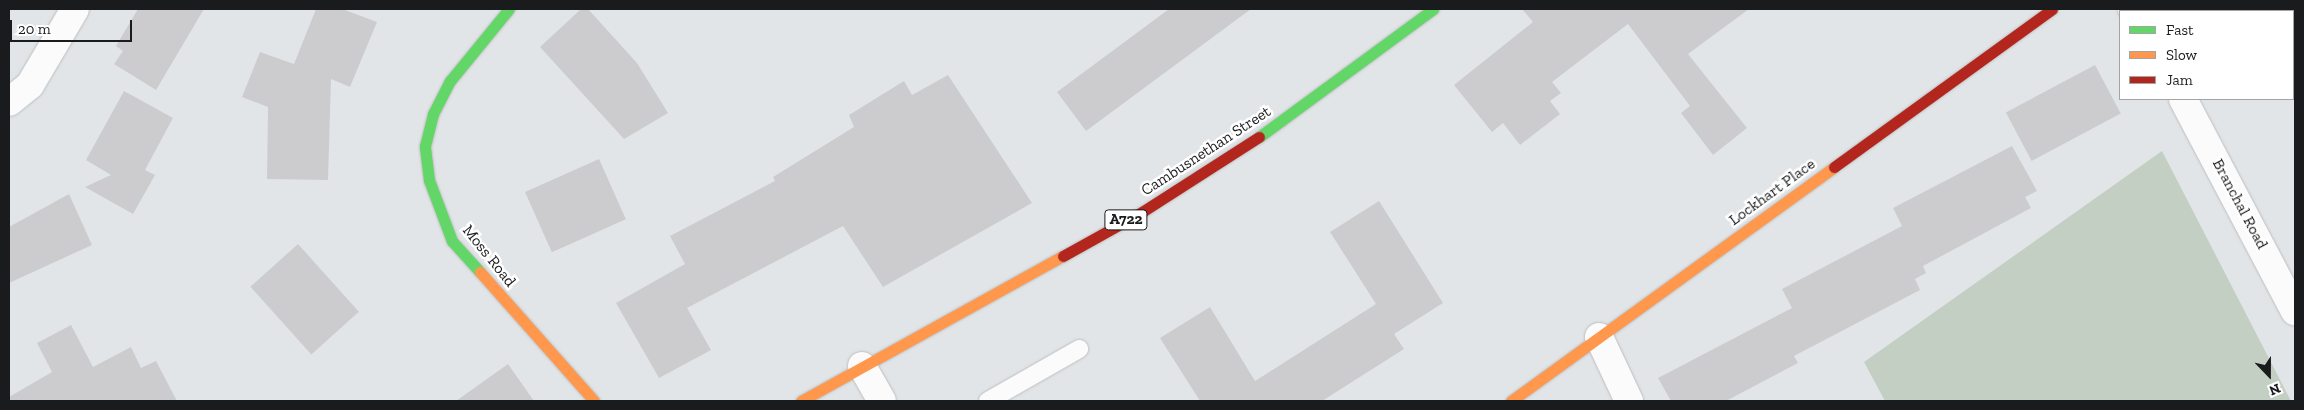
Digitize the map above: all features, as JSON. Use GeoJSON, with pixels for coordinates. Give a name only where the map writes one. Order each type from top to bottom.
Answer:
{"type":"FeatureCollection","features":[{"type":"Feature","properties":{"kind":"street","name":"Moss Road"},"geometry":{"type":"LineString","coordinates":[[509,9],[450,82],[433,114],[425,146],[429,180],[452,240],[594,401]]}},
{"type":"Feature","properties":{"kind":"street","name":"Cambusnethan Street"},"geometry":{"type":"LineString","coordinates":[[801,401],[1142,212],[1270,130],[1433,9]]}},
{"type":"Feature","properties":{"kind":"street","name":"Lockhart Place"},"geometry":{"type":"LineString","coordinates":[[1511,401],[2052,9]]}},
{"type":"Feature","properties":{"kind":"street"},"geometry":{"type":"LineString","coordinates":[[9,102],[30,84],[66,12]]}},
{"type":"Feature","properties":{"kind":"street","name":"Branchal Road"},"geometry":{"type":"LineString","coordinates":[[2184,100],[2295,311]]}},
{"type":"Feature","properties":{"kind":"street"},"geometry":{"type":"LineString","coordinates":[[1599,337],[1629,401]]}},
{"type":"Feature","properties":{"kind":"street"},"geometry":{"type":"LineString","coordinates":[[862,366],[882,401]]}},
{"type":"Feature","properties":{"kind":"lane"},"geometry":{"type":"LineString","coordinates":[[988,401],[1079,349]]}},
{"type":"Feature","properties":{"kind":"shaded area"},"geometry":{"type":"Polygon","coordinates":[[[2162,151],[2291,401],[1885,401],[1864,362],[2162,151]]]}},
{"type":"Feature","properties":{"kind":"building"},"geometry":{"type":"Polygon","coordinates":[[[138,9],[204,9],[156,90],[114,64],[123,51],[116,46],[138,9]]]}},
{"type":"Feature","properties":{"kind":"building"},"geometry":{"type":"Polygon","coordinates":[[[316,9],[342,9],[377,22],[350,87],[331,79],[328,180],[267,179],[268,107],[242,97],[260,52],[294,64],[316,9]]]}},
{"type":"Feature","properties":{"kind":"building"},"geometry":{"type":"Polygon","coordinates":[[[581,9],[588,9],[637,63],[668,113],[624,139],[540,47],[581,9]]]}},
{"type":"Feature","properties":{"kind":"building"},"geometry":{"type":"Polygon","coordinates":[[[1169,9],[1251,9],[1086,131],[1057,92],[1169,9]]]}},
{"type":"Feature","properties":{"kind":"building"},"geometry":{"type":"Polygon","coordinates":[[[1522,9],[1749,9],[1688,54],[1747,128],[1713,155],[1681,113],[1690,106],[1628,24],[1552,82],[1561,93],[1550,101],[1560,114],[1520,145],[1503,123],[1492,132],[1454,85],[1533,22],[1522,9]]]}},
{"type":"Feature","properties":{"kind":"building"},"geometry":{"type":"Polygon","coordinates":[[[2095,65],[2121,114],[2032,161],[2006,112],[2095,65]]]}},
{"type":"Feature","properties":{"kind":"building"},"geometry":{"type":"Polygon","coordinates":[[[948,75],[1032,203],[883,287],[843,226],[687,308],[711,350],[659,378],[616,303],[685,264],[670,236],[775,181],[773,177],[854,127],[849,115],[904,81],[912,95],[948,75]]]}},
{"type":"Feature","properties":{"kind":"building"},"geometry":{"type":"Polygon","coordinates":[[[124,91],[173,118],[145,170],[155,175],[133,214],[85,187],[111,175],[86,160],[124,91]]]}},
{"type":"Feature","properties":{"kind":"building"},"geometry":{"type":"Polygon","coordinates":[[[2012,146],[2037,191],[2025,197],[2031,208],[1923,266],[1926,273],[1915,279],[1920,290],[1794,356],[1798,363],[1726,401],[1671,401],[1658,378],[1792,308],[1782,289],[1902,226],[1893,208],[2012,146]]]}},
{"type":"Feature","properties":{"kind":"building"},"geometry":{"type":"Polygon","coordinates":[[[599,159],[626,219],[552,252],[525,192],[599,159]]]}},
{"type":"Feature","properties":{"kind":"building"},"geometry":{"type":"Polygon","coordinates":[[[69,194],[92,245],[9,283],[9,227],[69,194]]]}},
{"type":"Feature","properties":{"kind":"building"},"geometry":{"type":"Polygon","coordinates":[[[1379,201],[1443,303],[1394,334],[1404,349],[1322,401],[1200,401],[1160,338],[1210,307],[1255,381],[1376,304],[1330,232],[1379,201]]]}},
{"type":"Feature","properties":{"kind":"building"},"geometry":{"type":"Polygon","coordinates":[[[298,244],[359,312],[311,354],[250,287],[298,244]]]}},
{"type":"Feature","properties":{"kind":"building"},"geometry":{"type":"Polygon","coordinates":[[[71,325],[93,367],[131,347],[141,368],[156,361],[177,401],[9,401],[9,397],[52,372],[37,343],[71,325]]]}},
{"type":"Feature","properties":{"kind":"building"},"geometry":{"type":"Polygon","coordinates":[[[508,364],[534,401],[456,401],[508,364]]]}},
{"type":"Feature","properties":{"kind":"traffic: fast"},"geometry":{"type":"LineString","coordinates":[[480,272],[452,241],[429,180],[425,146],[433,114],[450,81],[509,9]]}},
{"type":"Feature","properties":{"kind":"traffic: fast"},"geometry":{"type":"LineString","coordinates":[[1259,137],[1433,9]]}},
{"type":"Feature","properties":{"kind":"traffic: slow"},"geometry":{"type":"LineString","coordinates":[[1511,401],[1834,167]]}},
{"type":"Feature","properties":{"kind":"traffic: slow"},"geometry":{"type":"LineString","coordinates":[[801,401],[1063,256]]}},
{"type":"Feature","properties":{"kind":"traffic: slow"},"geometry":{"type":"LineString","coordinates":[[480,272],[594,401]]}},
{"type":"Feature","properties":{"kind":"traffic: jam"},"geometry":{"type":"LineString","coordinates":[[1834,167],[2052,9]]}},
{"type":"Feature","properties":{"kind":"traffic: jam"},"geometry":{"type":"LineString","coordinates":[[1063,256],[1142,212],[1259,137]]}}]}
